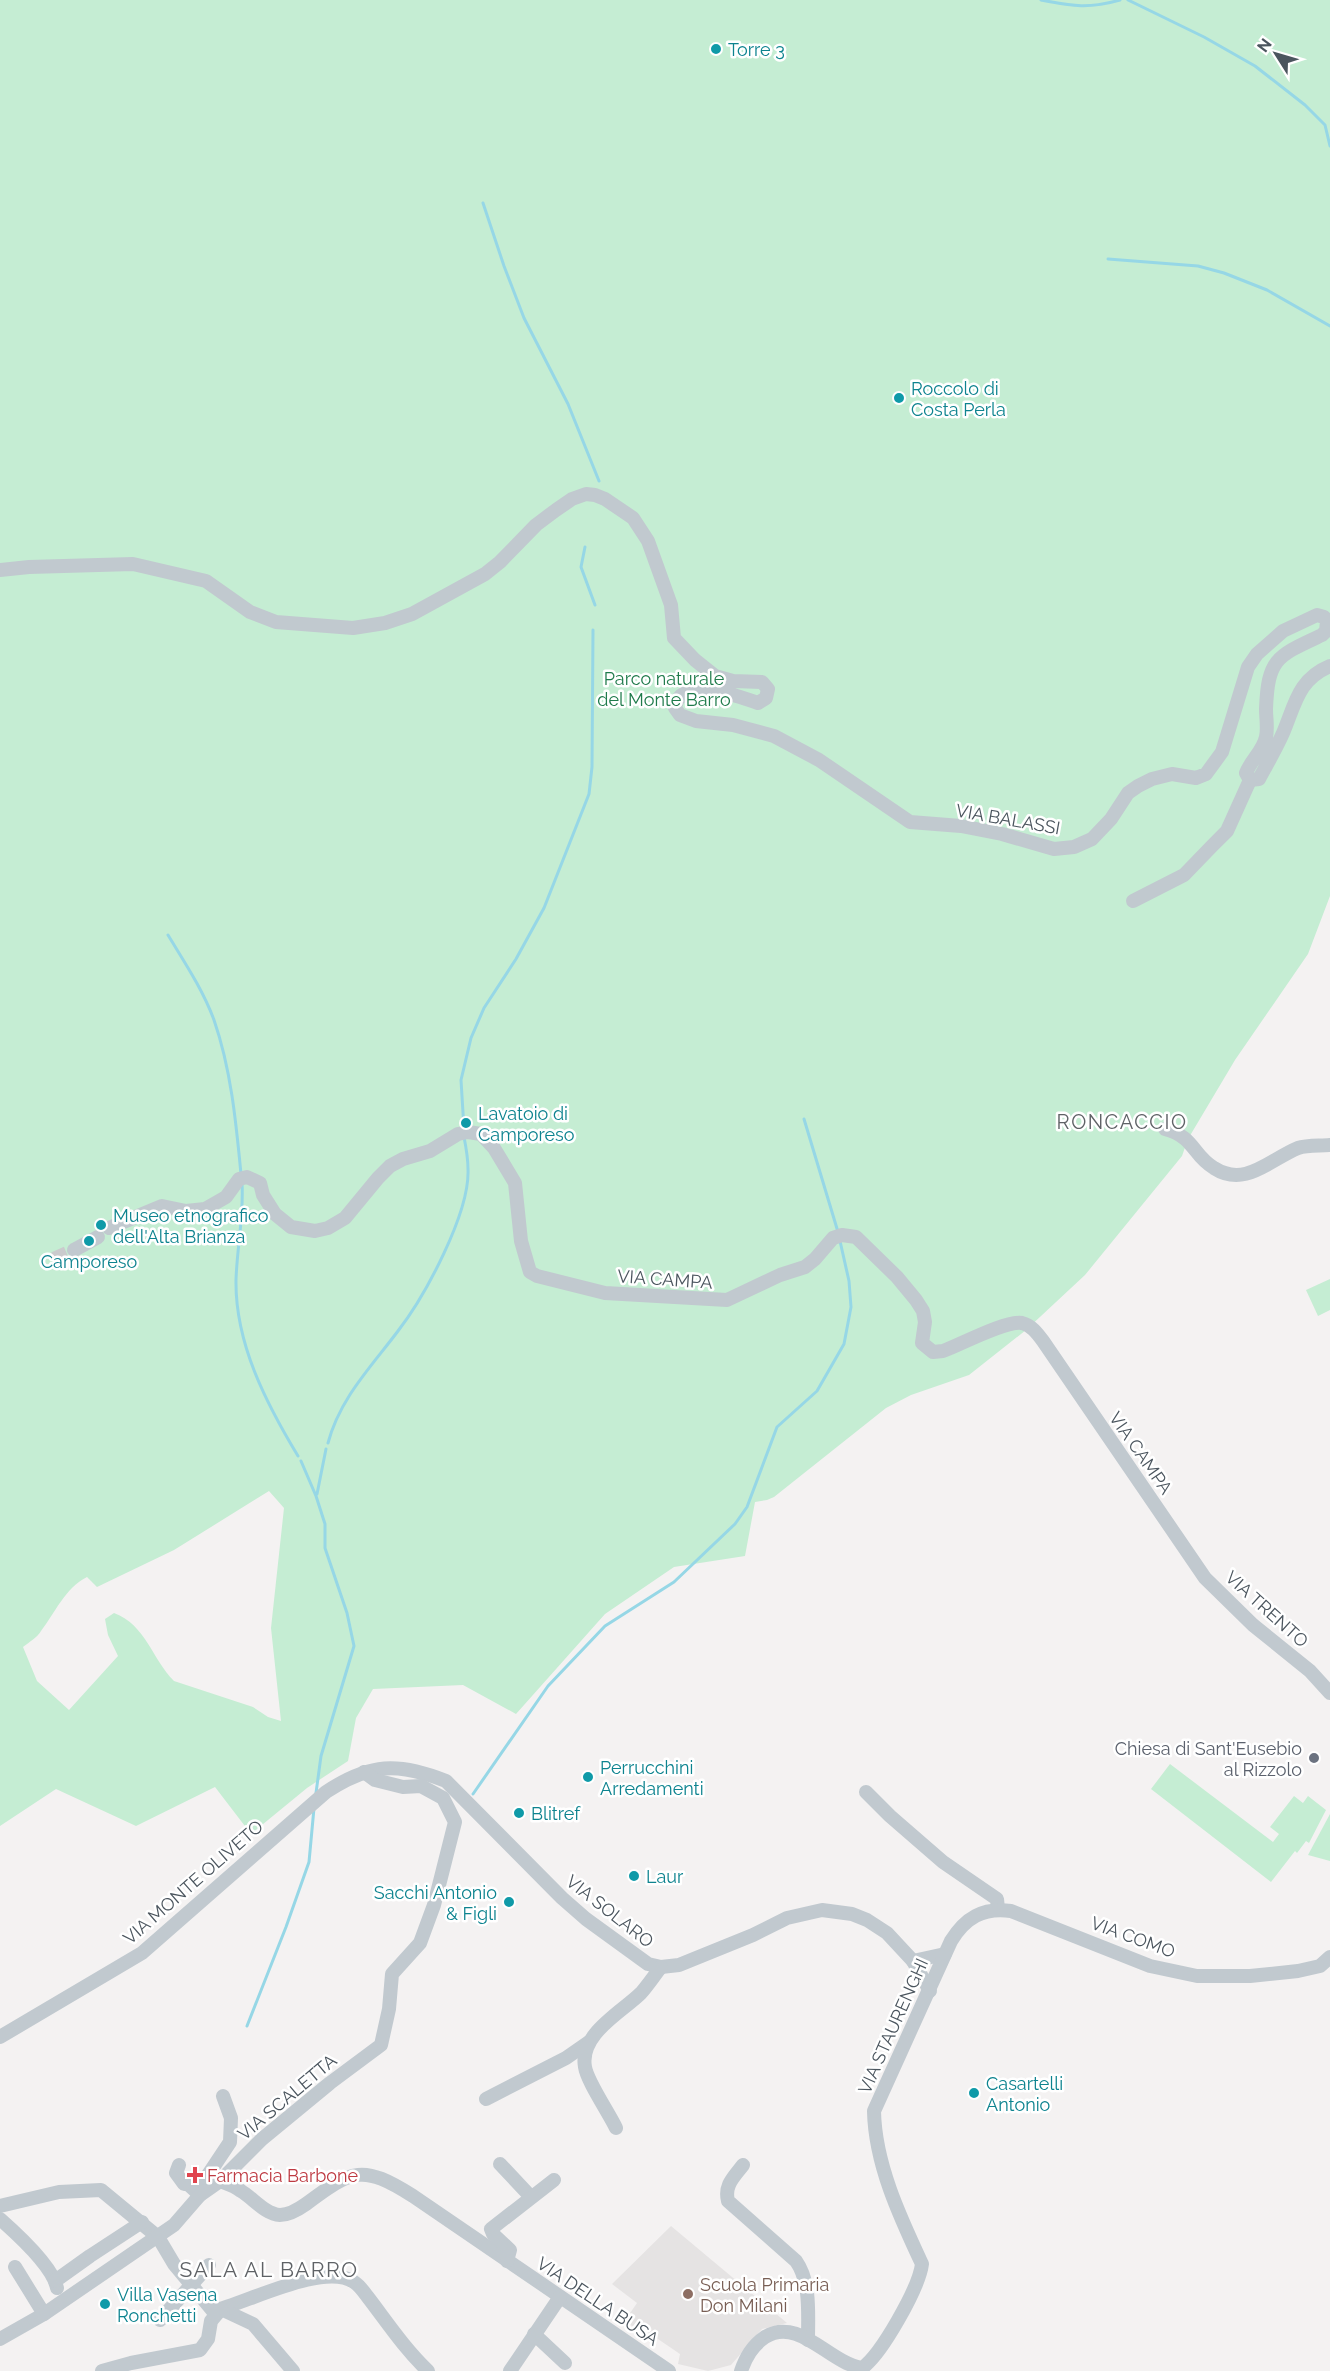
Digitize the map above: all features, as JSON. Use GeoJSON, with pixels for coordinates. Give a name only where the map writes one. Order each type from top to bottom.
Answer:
{"type":"FeatureCollection","features":[{"type":"Feature","properties":{"kind":"street","name":"VIA BALASSI"},"geometry":{"type":"LineString","coordinates":[[0,570],[133,564],[206,581],[250,612],[276,622],[353,628],[385,623],[412,614],[485,574],[536,525],[556,510],[572,499],[586,494],[595,495],[633,518],[648,541],[671,605],[674,638],[695,660],[715,676],[733,681],[762,682],[768,689],[766,698],[758,703],[722,692],[700,689],[687,691],[680,694],[676,700],[675,708],[680,715],[696,721],[733,725],[774,736],[819,760],[910,822],[971,828],[1054,849],[1074,847],[1092,839],[1111,819],[1128,793],[1152,779],[1172,774],[1196,778],[1206,774],[1222,752],[1248,667],[1257,654],[1283,631],[1320,615],[1327,621],[1326,631],[1288,651],[1276,661],[1271,669],[1268,681],[1266,737],[1246,773],[1250,780]]}},
{"type":"Feature","properties":{"kind":"street"},"geometry":{"type":"LineString","coordinates":[[1133,901],[1184,875],[1227,831],[1250,780],[1259,779],[1283,734],[1297,695],[1318,671],[1330,666]]}},
{"type":"Feature","properties":{"kind":"street"},"geometry":{"type":"LineString","coordinates":[[1165,1129],[1179,1133],[1188,1139],[1211,1167],[1225,1175],[1239,1177],[1252,1173],[1300,1148],[1330,1145]]}},
{"type":"Feature","properties":{"kind":"street","name":"VIA CAMPA"},"geometry":{"type":"LineString","coordinates":[[74,1250],[104,1232],[162,1206],[186,1211],[205,1209],[226,1197],[243,1178],[260,1183],[263,1195],[275,1214],[291,1227],[315,1231],[328,1228],[345,1218],[390,1166],[403,1159],[430,1151],[458,1134],[468,1132],[481,1134],[494,1148],[515,1183],[521,1241],[530,1272],[537,1276],[605,1293],[727,1300],[780,1275],[805,1267],[833,1238],[842,1235],[856,1237],[907,1288],[923,1311],[925,1322],[922,1343],[933,1352],[943,1351],[1001,1327],[1020,1323],[1030,1326],[1043,1341],[1205,1578]]}},
{"type":"Feature","properties":{"kind":"street","name":"VIA TRENTO"},"geometry":{"type":"LineString","coordinates":[[1205,1578],[1254,1624],[1310,1671],[1330,1693]]}},
{"type":"Feature","properties":{"kind":"street","name":"VIA SOLARO"},"geometry":{"type":"LineString","coordinates":[[369,1770],[400,1768],[423,1772],[446,1781],[586,1919],[648,1964],[661,1967],[679,1965],[753,1935],[787,1918],[822,1910],[852,1914],[867,1920],[887,1933],[913,1961],[930,1990]]}},
{"type":"Feature","properties":{"kind":"street","name":"VIA MONTE OLIVETO"},"geometry":{"type":"LineString","coordinates":[[0,2037],[142,1953],[308,1806],[346,1778],[369,1770]]}},
{"type":"Feature","properties":{"kind":"street","name":"VIA SCALETTA"},"geometry":{"type":"LineString","coordinates":[[200,2195],[220,2181],[262,2139],[381,2045],[389,2009],[392,1974],[420,1943],[434,1905],[455,1822],[443,1798],[421,1786],[404,1787],[375,1780],[369,1770]]}},
{"type":"Feature","properties":{"kind":"street"},"geometry":{"type":"LineString","coordinates":[[866,1792],[943,1862],[997,1899],[998,1909],[978,1914],[960,1926],[945,1954],[913,1961]]}},
{"type":"Feature","properties":{"kind":"street","name":"VIA COMO"},"geometry":{"type":"LineString","coordinates":[[998,1909],[1011,1911],[1150,1966],[1197,1976],[1250,1976],[1298,1971],[1320,1966],[1330,1957]]}},
{"type":"Feature","properties":{"kind":"street","name":"VIA STAURENGHI"},"geometry":{"type":"LineString","coordinates":[[741,2371],[747,2354],[760,2340],[772,2333],[787,2332],[801,2335],[850,2366],[861,2368],[871,2362],[907,2304],[921,2276],[922,2264],[888,2182],[875,2134],[874,2111],[945,1954]]}},
{"type":"Feature","properties":{"kind":"street"},"geometry":{"type":"LineString","coordinates":[[486,2099],[566,2058],[591,2040],[605,2024],[641,1992],[661,1967]]}},
{"type":"Feature","properties":{"kind":"street"},"geometry":{"type":"LineString","coordinates":[[591,2040],[584,2054],[585,2068],[616,2128]]}},
{"type":"Feature","properties":{"kind":"street","name":"VIA SCALETTA"},"geometry":{"type":"LineString","coordinates":[[200,2195],[206,2178],[230,2142],[231,2118],[223,2096]]}},
{"type":"Feature","properties":{"kind":"street"},"geometry":{"type":"LineString","coordinates":[[500,2164],[531,2197]]}},
{"type":"Feature","properties":{"kind":"street"},"geometry":{"type":"LineString","coordinates":[[0,2339],[44,2314],[174,2226],[200,2195],[188,2184],[184,2184],[176,2173],[179,2165]]}},
{"type":"Feature","properties":{"kind":"street"},"geometry":{"type":"LineString","coordinates":[[743,2165],[729,2183],[726,2193],[728,2201],[801,2268],[807,2295],[808,2340]]}},
{"type":"Feature","properties":{"kind":"street","name":"VIA DELLA BUSA"},"geometry":{"type":"LineString","coordinates":[[220,2181],[242,2191],[267,2210],[281,2215],[298,2210],[331,2186],[353,2176],[368,2174],[378,2176],[413,2196],[669,2371]]}},
{"type":"Feature","properties":{"kind":"street","name":"VIA DELLA BUSA"},"geometry":{"type":"LineString","coordinates":[[507,2260],[510,2250],[493,2234],[491,2229],[554,2180]]}},
{"type":"Feature","properties":{"kind":"street"},"geometry":{"type":"LineString","coordinates":[[0,2206],[59,2192],[101,2190],[158,2236],[190,2284],[213,2311],[290,2284],[320,2277],[337,2277],[354,2282],[397,2339],[428,2371]]}},
{"type":"Feature","properties":{"kind":"street"},"geometry":{"type":"LineString","coordinates":[[0,2219],[35,2252],[55,2281],[59,2302]]}},
{"type":"Feature","properties":{"kind":"street"},"geometry":{"type":"LineString","coordinates":[[55,2281],[142,2222]]}},
{"type":"Feature","properties":{"kind":"street"},"geometry":{"type":"LineString","coordinates":[[160,2320],[209,2265]]}},
{"type":"Feature","properties":{"kind":"street"},"geometry":{"type":"LineString","coordinates":[[15,2267],[44,2314]]}},
{"type":"Feature","properties":{"kind":"street"},"geometry":{"type":"LineString","coordinates":[[510,2371],[560,2297]]}},
{"type":"Feature","properties":{"kind":"street"},"geometry":{"type":"LineString","coordinates":[[102,2371],[200,2350],[208,2339],[211,2321],[221,2309]]}},
{"type":"Feature","properties":{"kind":"street"},"geometry":{"type":"LineString","coordinates":[[221,2309],[253,2324],[293,2371]]}},
{"type":"Feature","properties":{"kind":"street"},"geometry":{"type":"LineString","coordinates":[[534,2334],[565,2363]]}},
{"type":"Feature","properties":{"kind":"shaded area","name":"Scuola Primaria Don Milani"},"geometry":{"type":"Polygon","coordinates":[[[671,2226],[787,2323],[762,2329],[731,2365],[708,2371],[678,2364],[680,2354],[655,2337],[624,2322],[637,2303],[612,2284],[671,2226]]]}},
{"type":"Feature","properties":{"kind":"green space","name":"Parco naturale del Monte Barro"},"geometry":{"type":"Polygon","coordinates":[[[0,0],[1330,0],[1330,896],[1308,954],[1235,1060],[1188,1139],[1182,1156],[1085,1275],[1026,1330],[969,1375],[911,1395],[886,1408],[774,1497],[755,1502],[745,1556],[674,1567],[605,1614],[516,1714],[463,1685],[373,1689],[356,1718],[348,1761],[307,1788],[251,1834],[215,1787],[136,1826],[56,1789],[0,1826],[0,0]],[[269,1491],[174,1550],[97,1587],[87,1577],[79,1582],[66,1594],[35,1638],[23,1647],[37,1681],[69,1710],[118,1656],[108,1635],[105,1619],[114,1613],[125,1618],[134,1626],[174,1681],[253,1707],[268,1717],[281,1721],[271,1628],[284,1508],[269,1491]]]}},
{"type":"Feature","properties":{"kind":"green space"},"geometry":{"type":"Polygon","coordinates":[[[1330,1279],[1330,1310],[1318,1316],[1306,1290],[1330,1279]]]}},
{"type":"Feature","properties":{"kind":"green space"},"geometry":{"type":"Polygon","coordinates":[[[1170,1764],[1273,1842],[1279,1834],[1270,1827],[1294,1796],[1303,1803],[1308,1796],[1326,1810],[1309,1843],[1306,1841],[1297,1853],[1295,1851],[1271,1882],[1151,1789],[1170,1764]]]}},
{"type":"Feature","properties":{"kind":"green space"},"geometry":{"type":"Polygon","coordinates":[[[1330,1814],[1330,1861],[1308,1855],[1330,1814]]]}},
{"type":"Feature","properties":{"kind":"waterway"},"geometry":{"type":"LineString","coordinates":[[1041,0],[1080,6],[1099,5],[1120,0]]}},
{"type":"Feature","properties":{"kind":"waterway"},"geometry":{"type":"LineString","coordinates":[[1128,0],[1204,37],[1255,66],[1305,105],[1325,125],[1330,146]]}},
{"type":"Feature","properties":{"kind":"waterway"},"geometry":{"type":"LineString","coordinates":[[483,203],[524,318],[568,404],[599,481]]}},
{"type":"Feature","properties":{"kind":"waterway"},"geometry":{"type":"LineString","coordinates":[[1108,259],[1198,266],[1224,273],[1267,290],[1330,326]]}},
{"type":"Feature","properties":{"kind":"waterway"},"geometry":{"type":"LineString","coordinates":[[585,547],[581,567],[595,605]]}},
{"type":"Feature","properties":{"kind":"waterway"},"geometry":{"type":"LineString","coordinates":[[464,1129],[461,1080],[471,1038],[484,1008],[516,959],[544,908],[589,794],[592,767],[593,630]]}},
{"type":"Feature","properties":{"kind":"waterway"},"geometry":{"type":"LineString","coordinates":[[168,935],[205,998],[220,1039],[232,1096],[241,1174]]}},
{"type":"Feature","properties":{"kind":"waterway"},"geometry":{"type":"LineString","coordinates":[[804,1119],[838,1232]]}},
{"type":"Feature","properties":{"kind":"waterway"},"geometry":{"type":"LineString","coordinates":[[328,1443],[348,1397],[409,1316],[444,1253],[462,1208],[467,1187],[468,1165],[464,1137]]}},
{"type":"Feature","properties":{"kind":"waterway"},"geometry":{"type":"LineString","coordinates":[[242,1183],[236,1280],[241,1327],[264,1394],[298,1456]]}},
{"type":"Feature","properties":{"kind":"waterway"},"geometry":{"type":"LineString","coordinates":[[473,1794],[548,1686],[605,1626],[674,1582],[735,1524],[747,1507],[777,1427],[817,1391],[844,1344],[851,1307],[849,1281],[840,1241]]}},
{"type":"Feature","properties":{"kind":"waterway"},"geometry":{"type":"LineString","coordinates":[[317,1494],[326,1449]]}},
{"type":"Feature","properties":{"kind":"waterway"},"geometry":{"type":"LineString","coordinates":[[301,1461],[325,1524],[325,1548],[347,1613],[354,1646],[321,1756],[316,1793]]}},
{"type":"Feature","properties":{"kind":"waterway"},"geometry":{"type":"LineString","coordinates":[[247,2026],[309,1862],[314,1808]]}},
{"type":"Feature","properties":{"kind":"tunnel"},"geometry":{"type":"LineString","coordinates":[[54,1259],[74,1250]]}},
{"type":"Feature","properties":{"kind":"place","name":"Torre 3"},"geometry":{"type":"Point","coordinates":[716,49]}},
{"type":"Feature","properties":{"kind":"place","name":"Roccolo di Costa Perla"},"geometry":{"type":"Point","coordinates":[899,398]}},
{"type":"Feature","properties":{"kind":"place","name":"Lavatoio di Camporeso"},"geometry":{"type":"Point","coordinates":[466,1123]}},
{"type":"Feature","properties":{"kind":"place","name":"Museo etnografico dell'Alta Brianza"},"geometry":{"type":"Point","coordinates":[101,1225]}},
{"type":"Feature","properties":{"kind":"place","name":"Camporeso"},"geometry":{"type":"Point","coordinates":[89,1241]}},
{"type":"Feature","properties":{"kind":"place","name":"Chiesa di Sant'Eusebio al Rizzolo"},"geometry":{"type":"Point","coordinates":[1314,1758]}},
{"type":"Feature","properties":{"kind":"place","name":"Perrucchini Arredamenti"},"geometry":{"type":"Point","coordinates":[588,1777]}},
{"type":"Feature","properties":{"kind":"place","name":"Blitref"},"geometry":{"type":"Point","coordinates":[519,1813]}},
{"type":"Feature","properties":{"kind":"place","name":"Laur"},"geometry":{"type":"Point","coordinates":[634,1876]}},
{"type":"Feature","properties":{"kind":"place","name":"Sacchi Antonio & Figli"},"geometry":{"type":"Point","coordinates":[509,1902]}},
{"type":"Feature","properties":{"kind":"place","name":"Casartelli Antonio"},"geometry":{"type":"Point","coordinates":[974,2093]}},
{"type":"Feature","properties":{"kind":"place","name":"Farmacia Barbone"},"geometry":{"type":"Point","coordinates":[195,2175]}},
{"type":"Feature","properties":{"kind":"place","name":"Scuola Primaria Don Milani"},"geometry":{"type":"Point","coordinates":[688,2294]}},
{"type":"Feature","properties":{"kind":"place","name":"Villa Vasena Ronchetti"},"geometry":{"type":"Point","coordinates":[105,2304]}},
{"type":"Feature","properties":{"kind":"district","name":"RONCACCIO"},"geometry":{"type":"Point","coordinates":[1122,1122]}},
{"type":"Feature","properties":{"kind":"district","name":"SALA AL BARRO"},"geometry":{"type":"Point","coordinates":[269,2269]}}]}
